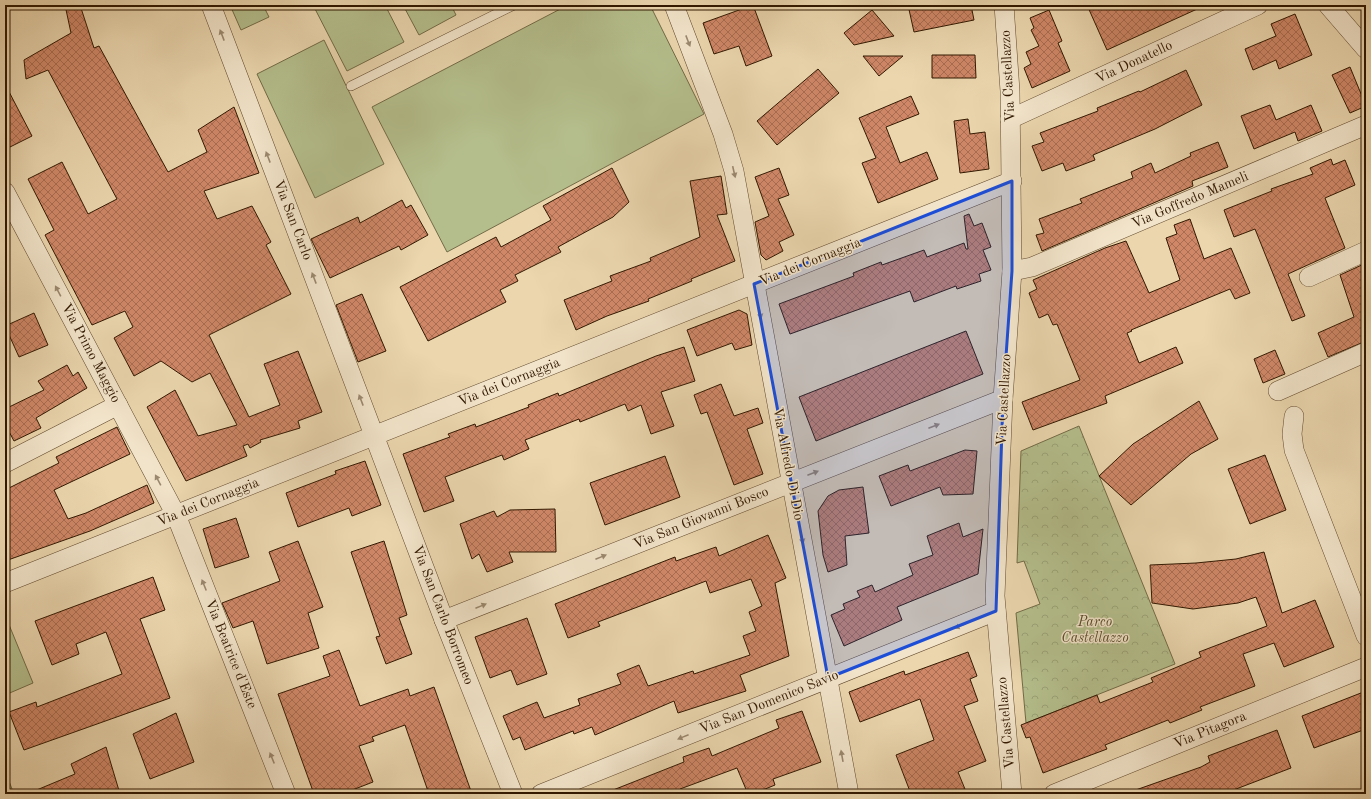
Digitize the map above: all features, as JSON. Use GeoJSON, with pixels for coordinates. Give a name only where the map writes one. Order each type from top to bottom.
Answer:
{"type":"FeatureCollection","features":[{"type":"Feature","properties":{"kind":"street","name":"Via San Carlo"},"geometry":{"type":"LineString","coordinates":[[211,5],[375,436]]}},
{"type":"Feature","properties":{"kind":"street","name":"Via Alfredo Di Dio"},"geometry":{"type":"LineString","coordinates":[[674,5],[723,134],[734,171],[849,794]]}},
{"type":"Feature","properties":{"kind":"street","name":"Via Castellazzo"},"geometry":{"type":"LineString","coordinates":[[1004,5],[1012,181],[1012,271],[1003,399],[995,596],[1012,794]]}},
{"type":"Feature","properties":{"kind":"street","name":"Via Donatello"},"geometry":{"type":"LineString","coordinates":[[1010,119],[1258,5]]}},
{"type":"Feature","properties":{"kind":"street"},"geometry":{"type":"LineString","coordinates":[[1328,5],[1366,49]]}},
{"type":"Feature","properties":{"kind":"street","name":"Via Goffredo Mameli"},"geometry":{"type":"LineString","coordinates":[[1012,271],[1032,267],[1366,125]]}},
{"type":"Feature","properties":{"kind":"street","name":"Via dei Cornaggia"},"geometry":{"type":"LineString","coordinates":[[5,582],[375,436],[1012,181]]}},
{"type":"Feature","properties":{"kind":"street","name":"Via Primo Maggio"},"geometry":{"type":"LineString","coordinates":[[5,192],[176,515]]}},
{"type":"Feature","properties":{"kind":"street"},"geometry":{"type":"LineString","coordinates":[[1309,277],[1366,251]]}},
{"type":"Feature","properties":{"kind":"street"},"geometry":{"type":"LineString","coordinates":[[1278,390],[1366,352]]}},
{"type":"Feature","properties":{"kind":"street","name":"Via San Giovanni Bosco"},"geometry":{"type":"LineString","coordinates":[[444,620],[1003,399]]}},
{"type":"Feature","properties":{"kind":"street"},"geometry":{"type":"LineString","coordinates":[[5,463],[118,405]]}},
{"type":"Feature","properties":{"kind":"street"},"geometry":{"type":"LineString","coordinates":[[1294,416],[1292,434],[1294,450],[1366,636]]}},
{"type":"Feature","properties":{"kind":"street","name":"Via San Carlo Borromeo"},"geometry":{"type":"LineString","coordinates":[[375,436],[444,620],[513,794]]}},
{"type":"Feature","properties":{"kind":"street","name":"Via Beatrice d'Este"},"geometry":{"type":"LineString","coordinates":[[176,515],[286,794]]}},
{"type":"Feature","properties":{"kind":"street","name":"Via San Domenico Savio"},"geometry":{"type":"LineString","coordinates":[[541,794],[996,611]]}},
{"type":"Feature","properties":{"kind":"street","name":"Via Pitagora"},"geometry":{"type":"LineString","coordinates":[[1054,794],[1366,667]]}},
{"type":"Feature","properties":{"kind":"lane"},"geometry":{"type":"LineString","coordinates":[[351,86],[514,5]]}},
{"type":"Feature","properties":{"kind":"highlighted area"},"geometry":{"type":"Polygon","coordinates":[[[1012,181],[1012,271],[1003,399],[996,611],[828,678],[754,284],[1012,181]]]}},
{"type":"Feature","properties":{"kind":"green space"},"geometry":{"type":"Polygon","coordinates":[[[230,5],[263,5],[269,17],[241,30],[230,5]]]}},
{"type":"Feature","properties":{"kind":"green space"},"geometry":{"type":"Polygon","coordinates":[[[313,5],[385,5],[404,42],[347,71],[313,5]]]}},
{"type":"Feature","properties":{"kind":"green space"},"geometry":{"type":"Polygon","coordinates":[[[403,5],[451,5],[456,15],[419,35],[403,5]]]}},
{"type":"Feature","properties":{"kind":"green space"},"geometry":{"type":"Polygon","coordinates":[[[568,5],[650,5],[704,114],[447,252],[372,107],[568,5]]]}},
{"type":"Feature","properties":{"kind":"green space"},"geometry":{"type":"Polygon","coordinates":[[[324,40],[384,164],[315,198],[257,74],[324,40]]]}},
{"type":"Feature","properties":{"kind":"green space","name":"Parco Castellazzo"},"geometry":{"type":"Polygon","coordinates":[[[1079,426],[1175,664],[1026,723],[1016,613],[1040,604],[1024,561],[1017,563],[1021,451],[1079,426]]]}},
{"type":"Feature","properties":{"kind":"green space"},"geometry":{"type":"Polygon","coordinates":[[[5,615],[33,683],[5,695],[5,615]]]}},
{"type":"Feature","properties":{"kind":"green space"},"geometry":{"type":"Polygon","coordinates":[[[5,771],[14,794],[5,794],[5,771]]]}},
{"type":"Feature","properties":{"kind":"building"},"geometry":{"type":"Polygon","coordinates":[[[65,5],[80,5],[94,48],[99,46],[168,172],[207,152],[198,130],[234,107],[259,173],[204,191],[217,219],[252,206],[271,242],[266,245],[291,294],[209,335],[249,417],[280,405],[264,364],[298,351],[322,412],[298,421],[300,428],[260,440],[261,442],[250,448],[248,444],[243,446],[247,456],[186,481],[147,407],[175,390],[198,436],[237,425],[210,373],[192,382],[161,361],[134,376],[114,338],[133,327],[125,311],[92,325],[45,235],[54,230],[28,179],[62,162],[88,214],[117,199],[48,70],[26,79],[24,60],[71,33],[65,5]]]}},
{"type":"Feature","properties":{"kind":"building"},"geometry":{"type":"Polygon","coordinates":[[[753,5],[772,56],[746,66],[739,46],[714,54],[703,23],[753,5]]]}},
{"type":"Feature","properties":{"kind":"building"},"geometry":{"type":"Polygon","coordinates":[[[908,5],[971,5],[974,20],[914,32],[908,5]]]}},
{"type":"Feature","properties":{"kind":"building"},"geometry":{"type":"Polygon","coordinates":[[[1087,5],[1206,5],[1107,50],[1087,5]]]}},
{"type":"Feature","properties":{"kind":"building"},"geometry":{"type":"Polygon","coordinates":[[[872,10],[894,36],[854,45],[844,33],[872,10]]]}},
{"type":"Feature","properties":{"kind":"building"},"geometry":{"type":"Polygon","coordinates":[[[1049,10],[1062,41],[1058,43],[1070,71],[1032,88],[1024,68],[1031,64],[1026,52],[1039,46],[1031,30],[1034,28],[1030,18],[1049,10]]]}},
{"type":"Feature","properties":{"kind":"building"},"geometry":{"type":"Polygon","coordinates":[[[1295,14],[1312,55],[1279,69],[1276,60],[1253,70],[1245,49],[1276,36],[1271,24],[1295,14]]]}},
{"type":"Feature","properties":{"kind":"building"},"geometry":{"type":"Polygon","coordinates":[[[932,55],[975,55],[976,78],[932,78],[932,55]]]}},
{"type":"Feature","properties":{"kind":"building"},"geometry":{"type":"Polygon","coordinates":[[[863,56],[903,56],[879,76],[863,56]]]}},
{"type":"Feature","properties":{"kind":"building"},"geometry":{"type":"Polygon","coordinates":[[[1350,67],[1366,106],[1350,113],[1332,75],[1350,67]]]}},
{"type":"Feature","properties":{"kind":"building"},"geometry":{"type":"Polygon","coordinates":[[[818,69],[839,93],[777,145],[757,121],[818,69]]]}},
{"type":"Feature","properties":{"kind":"building"},"geometry":{"type":"Polygon","coordinates":[[[1186,70],[1202,105],[1155,129],[1093,155],[1095,160],[1066,171],[1063,163],[1042,171],[1032,146],[1044,142],[1040,133],[1098,111],[1097,108],[1139,91],[1140,92],[1186,70]]]}},
{"type":"Feature","properties":{"kind":"building"},"geometry":{"type":"Polygon","coordinates":[[[5,84],[32,136],[10,147],[5,136],[5,84]]]}},
{"type":"Feature","properties":{"kind":"building"},"geometry":{"type":"Polygon","coordinates":[[[911,96],[919,114],[886,127],[900,163],[927,152],[938,179],[878,203],[862,163],[876,158],[859,118],[911,96]]]}},
{"type":"Feature","properties":{"kind":"building"},"geometry":{"type":"Polygon","coordinates":[[[1270,105],[1276,120],[1311,105],[1322,131],[1298,141],[1295,132],[1254,149],[1241,116],[1270,105]]]}},
{"type":"Feature","properties":{"kind":"building"},"geometry":{"type":"Polygon","coordinates":[[[968,119],[970,134],[985,132],[989,169],[960,173],[954,121],[968,119]]]}},
{"type":"Feature","properties":{"kind":"building"},"geometry":{"type":"Polygon","coordinates":[[[1218,142],[1228,167],[1192,181],[1193,186],[1042,251],[1036,235],[1044,233],[1039,219],[1082,203],[1080,199],[1133,178],[1131,172],[1151,163],[1155,173],[1191,156],[1190,153],[1218,142]]]}},
{"type":"Feature","properties":{"kind":"building"},"geometry":{"type":"Polygon","coordinates":[[[1331,159],[1333,165],[1345,160],[1355,185],[1325,198],[1345,248],[1288,274],[1305,316],[1292,321],[1255,229],[1234,237],[1224,210],[1272,191],[1271,189],[1313,174],[1310,168],[1331,159]]]}},
{"type":"Feature","properties":{"kind":"building"},"geometry":{"type":"Polygon","coordinates":[[[612,168],[629,202],[613,217],[558,247],[561,252],[515,275],[518,281],[500,290],[506,302],[428,341],[400,287],[496,237],[501,247],[551,220],[543,206],[612,168]]]}},
{"type":"Feature","properties":{"kind":"building"},"geometry":{"type":"Polygon","coordinates":[[[779,168],[789,195],[778,199],[794,235],[779,242],[783,251],[766,260],[761,255],[755,222],[769,216],[755,177],[779,168]]]}},
{"type":"Feature","properties":{"kind":"building"},"geometry":{"type":"Polygon","coordinates":[[[721,176],[727,214],[717,215],[735,261],[648,299],[649,301],[607,316],[576,330],[564,300],[612,281],[610,276],[651,261],[650,258],[700,237],[690,181],[721,176]]]}},
{"type":"Feature","properties":{"kind":"building"},"geometry":{"type":"Polygon","coordinates":[[[402,200],[406,208],[411,205],[428,235],[401,250],[399,246],[330,278],[311,239],[358,217],[360,223],[402,200]]]}},
{"type":"Feature","properties":{"kind":"building"},"geometry":{"type":"Polygon","coordinates":[[[969,214],[974,226],[982,223],[991,247],[983,250],[991,270],[979,274],[981,281],[957,289],[956,286],[914,302],[910,291],[790,334],[779,304],[854,276],[853,273],[881,262],[882,265],[924,250],[927,257],[964,243],[966,249],[968,249],[964,216],[969,214]]]}},
{"type":"Feature","properties":{"kind":"building"},"geometry":{"type":"Polygon","coordinates":[[[1190,219],[1204,259],[1231,248],[1250,293],[1235,299],[1230,289],[1131,330],[1132,331],[1127,333],[1139,363],[1176,347],[1183,363],[1105,396],[1107,403],[1033,430],[1022,402],[1080,380],[1057,324],[1053,325],[1048,314],[1039,318],[1029,293],[1037,289],[1033,280],[1105,248],[1126,241],[1149,293],[1180,280],[1166,238],[1177,234],[1174,225],[1190,219]]]}},
{"type":"Feature","properties":{"kind":"building"},"geometry":{"type":"Polygon","coordinates":[[[1366,263],[1366,341],[1328,357],[1318,333],[1354,317],[1340,275],[1366,263]]]}},
{"type":"Feature","properties":{"kind":"building"},"geometry":{"type":"Polygon","coordinates":[[[362,294],[386,351],[358,362],[336,305],[362,294]]]}},
{"type":"Feature","properties":{"kind":"building"},"geometry":{"type":"Polygon","coordinates":[[[739,310],[747,314],[752,345],[735,350],[732,343],[697,356],[687,330],[739,310]]]}},
{"type":"Feature","properties":{"kind":"building"},"geometry":{"type":"Polygon","coordinates":[[[34,313],[48,345],[19,357],[5,326],[34,313]]]}},
{"type":"Feature","properties":{"kind":"building"},"geometry":{"type":"Polygon","coordinates":[[[966,331],[983,374],[816,441],[799,397],[966,331]]]}},
{"type":"Feature","properties":{"kind":"building"},"geometry":{"type":"Polygon","coordinates":[[[684,347],[695,381],[661,392],[674,426],[651,434],[641,405],[628,411],[625,404],[580,422],[579,419],[525,440],[529,449],[504,460],[502,455],[445,477],[454,501],[424,512],[403,454],[450,437],[448,434],[475,424],[476,427],[529,407],[528,405],[558,393],[559,396],[656,356],[684,347]]]}},
{"type":"Feature","properties":{"kind":"building"},"geometry":{"type":"Polygon","coordinates":[[[1275,350],[1285,374],[1263,383],[1254,359],[1275,350]]]}},
{"type":"Feature","properties":{"kind":"building"},"geometry":{"type":"Polygon","coordinates":[[[67,365],[73,376],[78,372],[87,388],[36,418],[41,428],[14,441],[5,424],[5,409],[44,390],[38,381],[67,365]]]}},
{"type":"Feature","properties":{"kind":"building"},"geometry":{"type":"Polygon","coordinates":[[[721,384],[734,416],[758,408],[763,423],[747,429],[763,474],[734,485],[707,412],[701,414],[694,395],[721,384]]]}},
{"type":"Feature","properties":{"kind":"building"},"geometry":{"type":"Polygon","coordinates":[[[1199,401],[1218,439],[1191,454],[1131,505],[1099,476],[1133,444],[1199,401]]]}},
{"type":"Feature","properties":{"kind":"building"},"geometry":{"type":"Polygon","coordinates":[[[117,427],[130,454],[54,490],[68,519],[86,513],[147,485],[154,503],[90,531],[5,561],[5,490],[59,463],[56,457],[117,427]]]}},
{"type":"Feature","properties":{"kind":"building"},"geometry":{"type":"Polygon","coordinates":[[[965,450],[977,451],[973,494],[943,495],[940,487],[891,506],[879,476],[908,465],[910,471],[965,450]]]}},
{"type":"Feature","properties":{"kind":"building"},"geometry":{"type":"Polygon","coordinates":[[[1265,455],[1286,510],[1250,524],[1228,469],[1265,455]]]}},
{"type":"Feature","properties":{"kind":"building"},"geometry":{"type":"Polygon","coordinates":[[[665,456],[680,497],[605,525],[590,483],[665,456]]]}},
{"type":"Feature","properties":{"kind":"building"},"geometry":{"type":"Polygon","coordinates":[[[365,461],[381,505],[352,516],[349,508],[298,527],[286,493],[336,474],[335,471],[365,461]]]}},
{"type":"Feature","properties":{"kind":"building"},"geometry":{"type":"Polygon","coordinates":[[[863,487],[869,533],[845,536],[847,565],[828,572],[823,555],[818,511],[828,496],[839,490],[863,487]]]}},
{"type":"Feature","properties":{"kind":"building"},"geometry":{"type":"Polygon","coordinates":[[[555,509],[556,552],[509,552],[513,562],[487,572],[479,554],[472,559],[460,524],[494,511],[497,517],[510,510],[555,509]]]}},
{"type":"Feature","properties":{"kind":"building"},"geometry":{"type":"Polygon","coordinates":[[[236,518],[249,557],[215,568],[203,529],[236,518]]]}},
{"type":"Feature","properties":{"kind":"building"},"geometry":{"type":"Polygon","coordinates":[[[959,523],[963,537],[983,529],[978,574],[897,607],[902,620],[844,646],[831,615],[845,609],[843,604],[860,597],[857,591],[872,585],[875,592],[913,575],[909,564],[933,555],[927,536],[959,523]]]}},
{"type":"Feature","properties":{"kind":"building"},"geometry":{"type":"Polygon","coordinates":[[[768,535],[786,578],[775,583],[789,656],[740,675],[746,691],[678,713],[674,701],[595,735],[592,727],[574,734],[573,731],[525,750],[520,737],[513,740],[503,716],[537,702],[544,718],[580,705],[578,699],[621,684],[617,674],[639,665],[648,686],[693,671],[694,674],[750,655],[743,636],[756,631],[749,612],[762,606],[751,579],[710,593],[706,581],[598,622],[600,626],[568,638],[555,604],[675,557],[676,561],[716,547],[719,556],[768,535]]]}},
{"type":"Feature","properties":{"kind":"building"},"geometry":{"type":"Polygon","coordinates":[[[298,541],[323,607],[308,613],[319,648],[267,664],[253,621],[233,628],[222,603],[280,581],[269,552],[298,541]]]}},
{"type":"Feature","properties":{"kind":"building"},"geometry":{"type":"Polygon","coordinates":[[[384,541],[407,615],[399,618],[412,654],[386,664],[376,637],[380,636],[351,552],[384,541]]]}},
{"type":"Feature","properties":{"kind":"building"},"geometry":{"type":"Polygon","coordinates":[[[1264,552],[1282,613],[1315,600],[1334,647],[1284,667],[1274,643],[1243,654],[1255,686],[1200,707],[1202,710],[1170,723],[1168,720],[1105,745],[1107,749],[1043,773],[1030,737],[1026,738],[1021,725],[1097,695],[1100,703],[1153,682],[1151,678],[1201,657],[1199,652],[1267,626],[1256,597],[1238,603],[1193,609],[1152,603],[1150,565],[1196,563],[1236,559],[1264,552]]]}},
{"type":"Feature","properties":{"kind":"building"},"geometry":{"type":"Polygon","coordinates":[[[153,577],[165,610],[140,619],[170,698],[24,750],[9,712],[36,702],[37,707],[122,674],[106,632],[76,644],[79,654],[52,665],[35,621],[153,577]]]}},
{"type":"Feature","properties":{"kind":"building"},"geometry":{"type":"Polygon","coordinates":[[[527,618],[547,674],[517,685],[511,670],[490,678],[475,637],[527,618]]]}},
{"type":"Feature","properties":{"kind":"building"},"geometry":{"type":"Polygon","coordinates":[[[339,650],[360,706],[408,689],[410,696],[434,687],[472,794],[429,794],[405,725],[372,737],[374,741],[359,746],[373,782],[342,794],[337,794],[335,789],[321,794],[314,794],[278,694],[330,676],[323,656],[339,650]]]}},
{"type":"Feature","properties":{"kind":"building"},"geometry":{"type":"Polygon","coordinates":[[[968,652],[977,676],[970,679],[978,701],[964,706],[986,761],[958,772],[967,794],[911,794],[896,755],[934,740],[920,699],[860,722],[849,692],[904,671],[905,675],[968,652]]]}},
{"type":"Feature","properties":{"kind":"building"},"geometry":{"type":"Polygon","coordinates":[[[1366,691],[1366,729],[1314,748],[1302,716],[1366,691]]]}},
{"type":"Feature","properties":{"kind":"building"},"geometry":{"type":"Polygon","coordinates":[[[802,711],[821,762],[773,779],[775,785],[753,794],[748,794],[737,768],[680,789],[682,794],[603,794],[684,762],[683,757],[709,748],[712,756],[779,728],[776,720],[802,711]]]}},
{"type":"Feature","properties":{"kind":"building"},"geometry":{"type":"Polygon","coordinates":[[[176,713],[194,762],[150,779],[133,734],[176,713]]]}},
{"type":"Feature","properties":{"kind":"building"},"geometry":{"type":"Polygon","coordinates":[[[1277,730],[1291,768],[1223,794],[1130,794],[1130,792],[1201,767],[1210,762],[1208,756],[1277,730]]]}},
{"type":"Feature","properties":{"kind":"building"},"geometry":{"type":"Polygon","coordinates":[[[106,747],[120,794],[27,794],[75,774],[71,764],[106,747]]]}}]}
